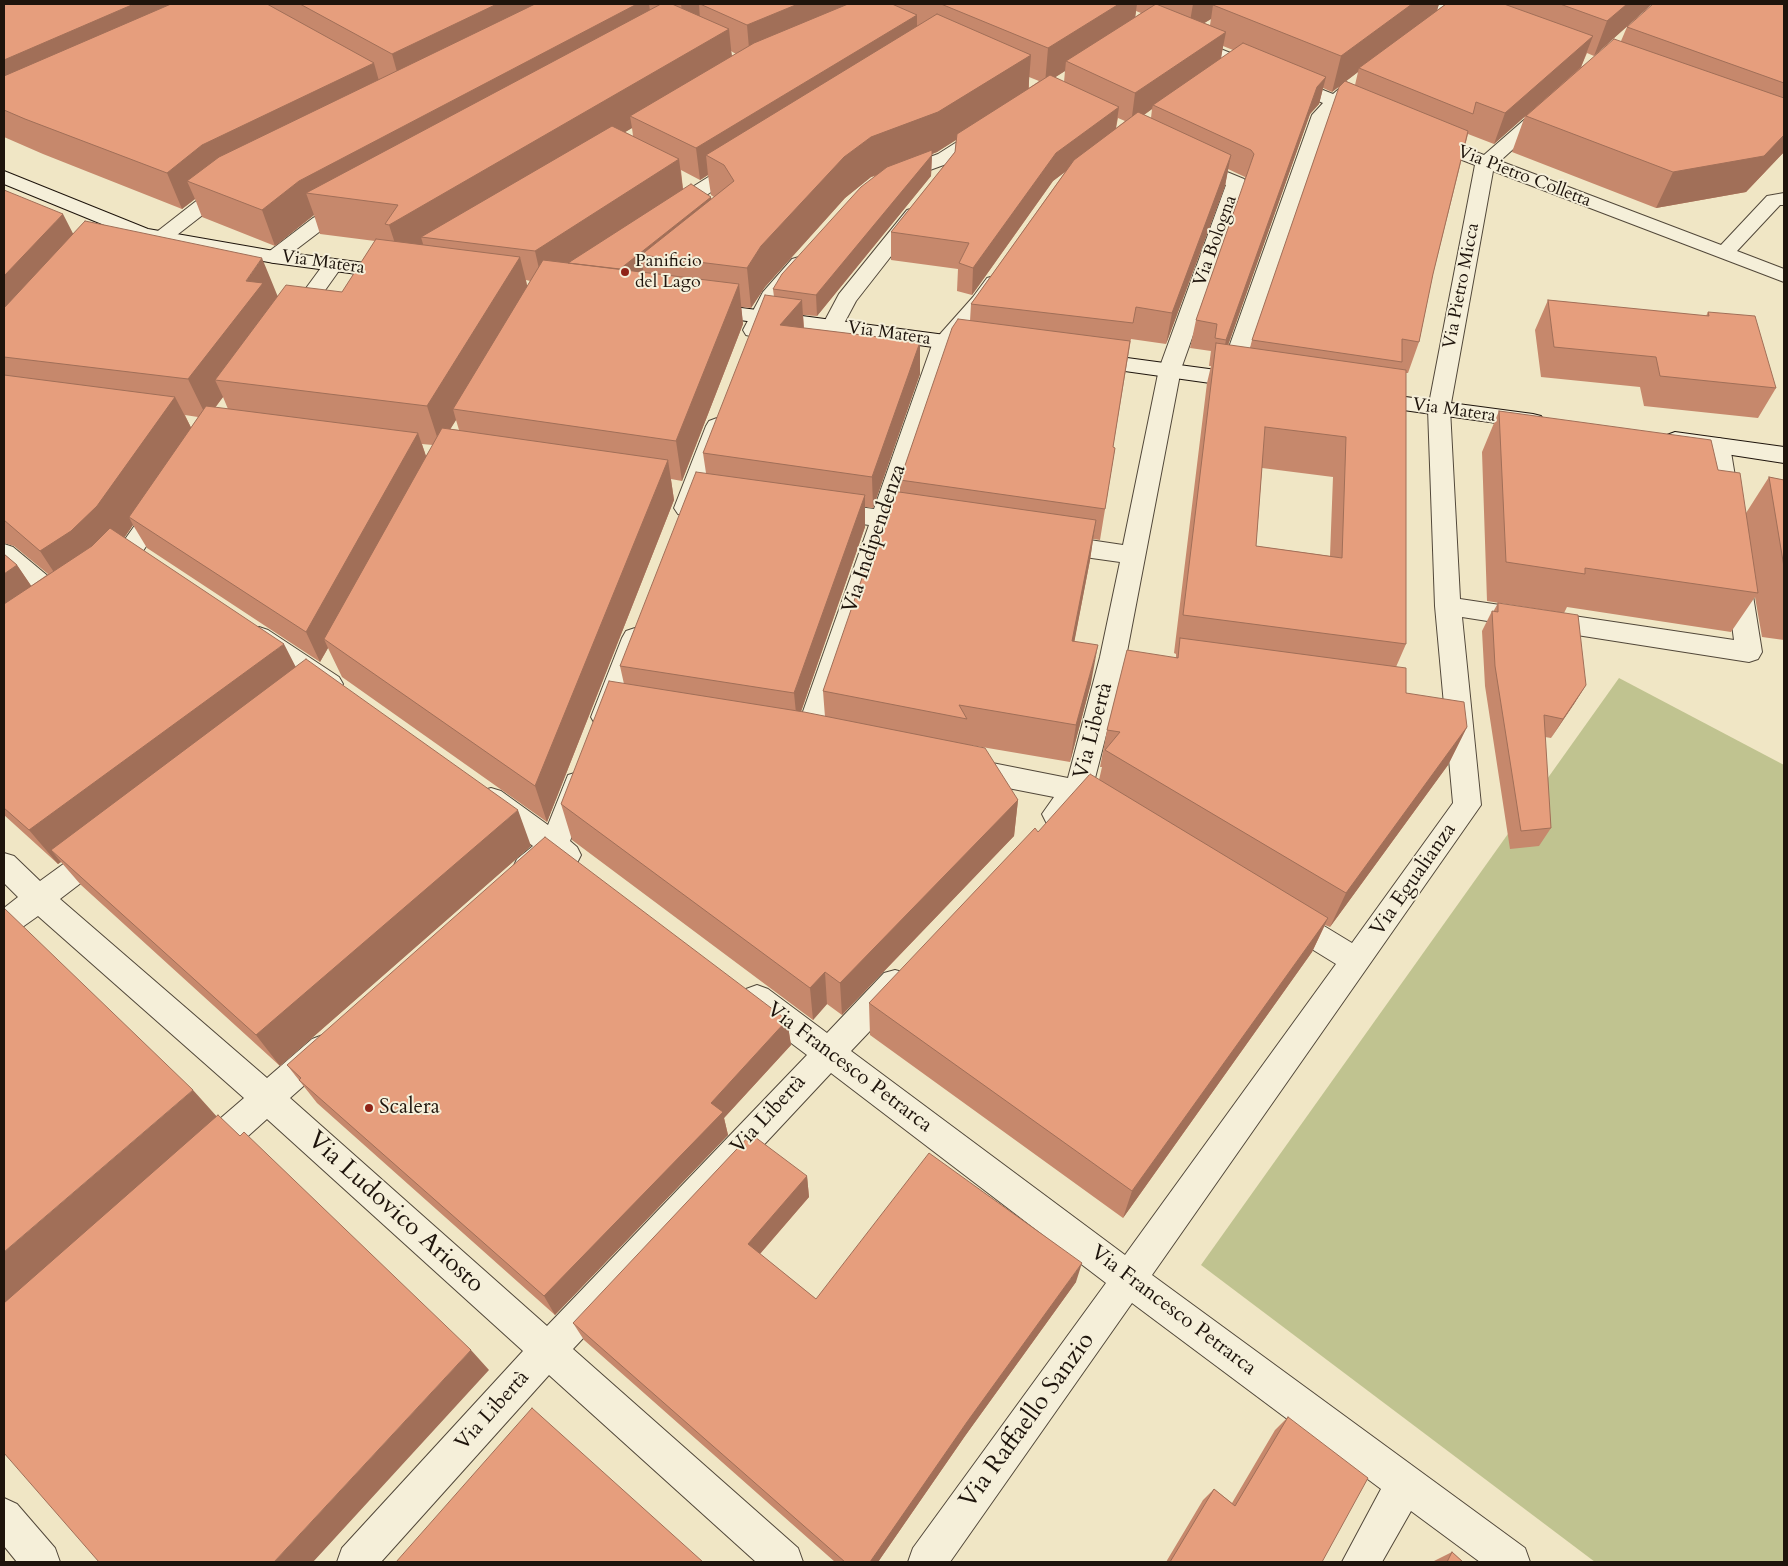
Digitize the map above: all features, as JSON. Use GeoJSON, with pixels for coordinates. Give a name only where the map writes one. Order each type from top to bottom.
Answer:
{"type":"FeatureCollection","features":[{"type":"Feature","properties":{"kind":"street"},"geometry":{"type":"LineString","coordinates":[[1431,4],[1457,8],[1497,28]]}},
{"type":"Feature","properties":{"kind":"street"},"geometry":{"type":"LineString","coordinates":[[1436,24],[1457,8]]}},
{"type":"Feature","properties":{"kind":"street"},"geometry":{"type":"LineString","coordinates":[[1189,36],[1238,60],[1387,123]]}},
{"type":"Feature","properties":{"kind":"street"},"geometry":{"type":"LineString","coordinates":[[1215,76],[1238,60]]}},
{"type":"Feature","properties":{"kind":"street"},"geometry":{"type":"LineString","coordinates":[[1229,378],[1321,115],[1334,101],[1357,83]]}},
{"type":"Feature","properties":{"kind":"street"},"geometry":{"type":"LineString","coordinates":[[1486,164],[1560,98]]}},
{"type":"Feature","properties":{"kind":"street"},"geometry":{"type":"LineString","coordinates":[[879,183],[944,168],[999,123]]}},
{"type":"Feature","properties":{"kind":"street","name":"Via Pietro Colletta"},"geometry":{"type":"LineString","coordinates":[[1414,134],[1486,164],[1784,276]]}},
{"type":"Feature","properties":{"kind":"street"},"geometry":{"type":"LineString","coordinates":[[652,221],[693,189],[759,154]]}},
{"type":"Feature","properties":{"kind":"street","name":"Via Bologna"},"geometry":{"type":"LineString","coordinates":[[1170,370],[1237,184],[1174,155]]}},
{"type":"Feature","properties":{"kind":"street","name":"Via Pietro Micca"},"geometry":{"type":"LineString","coordinates":[[1439,409],[1486,164]]}},
{"type":"Feature","properties":{"kind":"street","name":"Via Matera"},"geometry":{"type":"LineString","coordinates":[[4,177],[114,233],[143,234],[333,266],[410,272]]}},
{"type":"Feature","properties":{"kind":"street"},"geometry":{"type":"LineString","coordinates":[[161,238],[225,187],[242,178]]}},
{"type":"Feature","properties":{"kind":"street"},"geometry":{"type":"LineString","coordinates":[[693,189],[713,206]]}},
{"type":"Feature","properties":{"kind":"street"},"geometry":{"type":"LineString","coordinates":[[1724,253],[1781,196]]}},
{"type":"Feature","properties":{"kind":"street"},"geometry":{"type":"LineString","coordinates":[[274,257],[320,222],[364,198]]}},
{"type":"Feature","properties":{"kind":"street"},"geometry":{"type":"LineString","coordinates":[[833,326],[846,299],[925,200]]}},
{"type":"Feature","properties":{"kind":"street"},"geometry":{"type":"LineString","coordinates":[[745,353],[772,292],[813,247]]}},
{"type":"Feature","properties":{"kind":"street"},"geometry":{"type":"LineString","coordinates":[[944,342],[980,302],[1007,263]]}},
{"type":"Feature","properties":{"kind":"street"},"geometry":{"type":"LineString","coordinates":[[282,336],[333,266]]}},
{"type":"Feature","properties":{"kind":"street","name":"Via Matera"},"geometry":{"type":"LineString","coordinates":[[683,307],[1001,349]]}},
{"type":"Feature","properties":{"kind":"street","name":"Via Indipendenza"},"geometry":{"type":"LineString","coordinates":[[807,737],[944,342]]}},
{"type":"Feature","properties":{"kind":"street"},"geometry":{"type":"LineString","coordinates":[[1069,357],[1267,384]]}},
{"type":"Feature","properties":{"kind":"street","name":"Via Libertà"},"geometry":{"type":"LineString","coordinates":[[1038,834],[1078,791],[1123,658],[1134,555],[1170,370]]}},
{"type":"Feature","properties":{"kind":"street","name":"Via Matera"},"geometry":{"type":"LineString","coordinates":[[1344,395],[1555,424]]}},
{"type":"Feature","properties":{"kind":"street"},"geometry":{"type":"LineString","coordinates":[[678,529],[728,399]]}},
{"type":"Feature","properties":{"kind":"street","name":"Via Egualianza"},"geometry":{"type":"LineString","coordinates":[[1129,1279],[1468,804],[1448,702],[1448,606],[1439,409]]}},
{"type":"Feature","properties":{"kind":"street"},"geometry":{"type":"LineString","coordinates":[[1652,437],[1784,455]]}},
{"type":"Feature","properties":{"kind":"street"},"geometry":{"type":"LineString","coordinates":[[1720,446],[1731,525]]}},
{"type":"Feature","properties":{"kind":"street"},"geometry":{"type":"LineString","coordinates":[[4,553],[71,599],[105,576],[142,559],[174,486]]}},
{"type":"Feature","properties":{"kind":"street"},"geometry":{"type":"LineString","coordinates":[[806,508],[940,527]]}},
{"type":"Feature","properties":{"kind":"street"},"geometry":{"type":"LineString","coordinates":[[1037,541],[1134,555]]}},
{"type":"Feature","properties":{"kind":"street"},"geometry":{"type":"LineString","coordinates":[[1448,606],[1749,652],[1735,554]]}},
{"type":"Feature","properties":{"kind":"street"},"geometry":{"type":"LineString","coordinates":[[510,884],[554,845],[645,612]]}},
{"type":"Feature","properties":{"kind":"street"},"geometry":{"type":"LineString","coordinates":[[235,622],[336,681],[301,699]]}},
{"type":"Feature","properties":{"kind":"street"},"geometry":{"type":"LineString","coordinates":[[609,705],[637,710]]}},
{"type":"Feature","properties":{"kind":"street"},"geometry":{"type":"LineString","coordinates":[[779,732],[836,743]]}},
{"type":"Feature","properties":{"kind":"street"},"geometry":{"type":"LineString","coordinates":[[943,764],[1078,791],[1112,812]]}},
{"type":"Feature","properties":{"kind":"street"},"geometry":{"type":"LineString","coordinates":[[467,782],[593,874]]}},
{"type":"Feature","properties":{"kind":"street"},"geometry":{"type":"LineString","coordinates":[[4,924],[118,838]]}},
{"type":"Feature","properties":{"kind":"street","name":"Via Ludovico Ariosto"},"geometry":{"type":"LineString","coordinates":[[4,865],[38,899],[267,1098],[784,1562]]}},
{"type":"Feature","properties":{"kind":"street"},"geometry":{"type":"LineString","coordinates":[[1264,904],[1356,961]]}},
{"type":"Feature","properties":{"kind":"street","name":"Via Libertà"},"geometry":{"type":"LineString","coordinates":[[356,1562],[548,1350],[916,961]]}},
{"type":"Feature","properties":{"kind":"street","name":"Via Francesco Petrarca"},"geometry":{"type":"LineString","coordinates":[[734,981],[1129,1279],[1510,1562]]}},
{"type":"Feature","properties":{"kind":"street"},"geometry":{"type":"LineString","coordinates":[[187,1170],[341,1033]]}},
{"type":"Feature","properties":{"kind":"street","name":"Via Raffaello Sanzio"},"geometry":{"type":"LineString","coordinates":[[927,1562],[1129,1279]]}},
{"type":"Feature","properties":{"kind":"street"},"geometry":{"type":"LineString","coordinates":[[1361,1562],[1404,1484]]}},
{"type":"Feature","properties":{"kind":"street"},"geometry":{"type":"LineString","coordinates":[[4,1517],[41,1562]]}},
{"type":"Feature","properties":{"kind":"green space"},"geometry":{"type":"Polygon","coordinates":[[[1619,678],[1784,765],[1784,1562],[1595,1562],[1201,1265],[1619,678]]]}},
{"type":"Feature","properties":{"kind":"building"},"geometry":{"type":"Polygon","coordinates":[[[4,4],[134,4],[4,60],[4,4]]]}},
{"type":"Feature","properties":{"kind":"building"},"geometry":{"type":"Polygon","coordinates":[[[171,4],[267,4],[374,63],[202,145],[167,173],[4,110],[4,76],[171,4]]]}},
{"type":"Feature","properties":{"kind":"building"},"geometry":{"type":"Polygon","coordinates":[[[300,4],[497,4],[392,54],[300,4]]]}},
{"type":"Feature","properties":{"kind":"building"},"geometry":{"type":"Polygon","coordinates":[[[535,4],[637,4],[299,181],[262,210],[187,181],[219,157],[535,4]]]}},
{"type":"Feature","properties":{"kind":"building"},"geometry":{"type":"Polygon","coordinates":[[[661,4],[672,4],[729,29],[389,225],[385,224],[398,205],[306,193],[661,4]]]}},
{"type":"Feature","properties":{"kind":"building"},"geometry":{"type":"Polygon","coordinates":[[[700,4],[798,4],[747,25],[700,4]]]}},
{"type":"Feature","properties":{"kind":"building"},"geometry":{"type":"Polygon","coordinates":[[[848,4],[892,4],[917,15],[696,148],[630,116],[754,43],[848,4]]]}},
{"type":"Feature","properties":{"kind":"building"},"geometry":{"type":"Polygon","coordinates":[[[941,4],[1119,4],[1048,48],[941,4]]]}},
{"type":"Feature","properties":{"kind":"building"},"geometry":{"type":"Polygon","coordinates":[[[1156,4],[1226,32],[1135,93],[1066,61],[1156,4]]]}},
{"type":"Feature","properties":{"kind":"building"},"geometry":{"type":"Polygon","coordinates":[[[1412,4],[1341,56],[1213,5],[1412,4]]]}},
{"type":"Feature","properties":{"kind":"building"},"geometry":{"type":"Polygon","coordinates":[[[1446,4],[1504,4],[1593,36],[1505,113],[1476,102],[1473,114],[1359,68],[1446,4]]]}},
{"type":"Feature","properties":{"kind":"building"},"geometry":{"type":"Polygon","coordinates":[[[1560,4],[1627,4],[1607,21],[1560,4]]]}},
{"type":"Feature","properties":{"kind":"building"},"geometry":{"type":"Polygon","coordinates":[[[1653,4],[1784,4],[1784,83],[1627,27],[1653,4]]]}},
{"type":"Feature","properties":{"kind":"building"},"geometry":{"type":"Polygon","coordinates":[[[937,14],[1031,55],[938,112],[871,137],[844,157],[761,246],[747,268],[641,255],[734,181],[724,165],[706,155],[937,14]]]}},
{"type":"Feature","properties":{"kind":"building"},"geometry":{"type":"Polygon","coordinates":[[[1614,39],[1784,98],[1784,135],[1764,156],[1673,172],[1526,116],[1614,39]]]}},
{"type":"Feature","properties":{"kind":"building"},"geometry":{"type":"Polygon","coordinates":[[[1243,43],[1326,77],[1317,87],[1226,340],[1215,338],[1217,324],[1196,320],[1254,154],[1251,150],[1153,105],[1243,43]]]}},
{"type":"Feature","properties":{"kind":"building"},"geometry":{"type":"Polygon","coordinates":[[[1050,75],[1119,107],[1056,153],[973,268],[959,263],[969,243],[891,232],[955,152],[957,134],[1050,75]]]}},
{"type":"Feature","properties":{"kind":"building"},"geometry":{"type":"Polygon","coordinates":[[[1345,81],[1468,131],[1433,274],[1419,342],[1402,339],[1402,362],[1252,340],[1339,87],[1345,81]]]}},
{"type":"Feature","properties":{"kind":"building"},"geometry":{"type":"Polygon","coordinates":[[[1138,112],[1231,155],[1172,313],[1136,307],[1133,323],[971,304],[1074,160],[1138,112]]]}},
{"type":"Feature","properties":{"kind":"building"},"geometry":{"type":"Polygon","coordinates":[[[612,126],[679,159],[535,251],[421,237],[612,126]]]}},
{"type":"Feature","properties":{"kind":"building"},"geometry":{"type":"Polygon","coordinates":[[[932,150],[932,155],[816,295],[773,289],[782,274],[861,187],[887,167],[932,150]]]}},
{"type":"Feature","properties":{"kind":"building"},"geometry":{"type":"Polygon","coordinates":[[[691,184],[711,197],[620,269],[568,263],[691,184]]]}},
{"type":"Feature","properties":{"kind":"building"},"geometry":{"type":"Polygon","coordinates":[[[4,190],[63,214],[4,276],[4,190]]]}},
{"type":"Feature","properties":{"kind":"building"},"geometry":{"type":"Polygon","coordinates":[[[85,221],[262,258],[246,281],[263,283],[188,379],[4,357],[4,308],[85,221]]]}},
{"type":"Feature","properties":{"kind":"building"},"geometry":{"type":"Polygon","coordinates":[[[376,239],[520,257],[427,406],[215,380],[286,285],[342,292],[376,239]]]}},
{"type":"Feature","properties":{"kind":"building"},"geometry":{"type":"Polygon","coordinates":[[[543,260],[739,284],[676,441],[453,409],[543,260]]]}},
{"type":"Feature","properties":{"kind":"building"},"geometry":{"type":"Polygon","coordinates":[[[765,295],[802,300],[780,325],[920,342],[872,477],[703,453],[765,295]]]}},
{"type":"Feature","properties":{"kind":"building"},"geometry":{"type":"Polygon","coordinates":[[[1548,300],[1709,316],[1708,312],[1755,316],[1776,388],[1660,376],[1656,357],[1554,347],[1548,300]]]}},
{"type":"Feature","properties":{"kind":"building"},"geometry":{"type":"Polygon","coordinates":[[[958,319],[1130,341],[1105,509],[900,480],[952,328],[958,319]]]}},
{"type":"Feature","properties":{"kind":"building"},"geometry":{"type":"Polygon","coordinates":[[[1216,343],[1406,370],[1406,644],[1183,615],[1216,343]],[[1265,427],[1256,546],[1342,558],[1346,437],[1265,427]]]}},
{"type":"Feature","properties":{"kind":"building"},"geometry":{"type":"Polygon","coordinates":[[[4,375],[175,397],[97,506],[71,531],[40,551],[4,520],[4,375]]]}},
{"type":"Feature","properties":{"kind":"building"},"geometry":{"type":"Polygon","coordinates":[[[206,406],[418,433],[306,632],[129,517],[206,406]]]}},
{"type":"Feature","properties":{"kind":"building"},"geometry":{"type":"Polygon","coordinates":[[[1499,411],[1711,440],[1718,470],[1740,473],[1758,593],[1585,568],[1585,574],[1506,562],[1499,411]]]}},
{"type":"Feature","properties":{"kind":"building"},"geometry":{"type":"Polygon","coordinates":[[[442,428],[668,460],[535,786],[324,639],[442,428]]]}},
{"type":"Feature","properties":{"kind":"building"},"geometry":{"type":"Polygon","coordinates":[[[696,472],[865,495],[794,693],[620,666],[696,472]]]}},
{"type":"Feature","properties":{"kind":"building"},"geometry":{"type":"Polygon","coordinates":[[[1769,477],[1784,480],[1784,567],[1769,477]]]}},
{"type":"Feature","properties":{"kind":"building"},"geometry":{"type":"Polygon","coordinates":[[[892,491],[1096,520],[1072,641],[1098,645],[1076,725],[959,705],[967,719],[823,691],[892,491]]]}},
{"type":"Feature","properties":{"kind":"building"},"geometry":{"type":"Polygon","coordinates":[[[110,528],[284,644],[29,830],[4,808],[4,604],[92,546],[110,528]]]}},
{"type":"Feature","properties":{"kind":"building"},"geometry":{"type":"Polygon","coordinates":[[[4,554],[17,565],[4,574],[4,554]]]}},
{"type":"Feature","properties":{"kind":"building"},"geometry":{"type":"Polygon","coordinates":[[[1498,603],[1578,615],[1586,685],[1563,719],[1544,715],[1551,828],[1521,831],[1495,666],[1492,611],[1498,612],[1498,603]]]}},
{"type":"Feature","properties":{"kind":"building"},"geometry":{"type":"Polygon","coordinates":[[[1180,638],[1406,668],[1406,693],[1464,702],[1467,727],[1346,893],[1105,750],[1120,732],[1107,730],[1127,650],[1178,658],[1180,638]]]}},
{"type":"Feature","properties":{"kind":"building"},"geometry":{"type":"Polygon","coordinates":[[[306,659],[518,810],[256,1035],[51,850],[306,659]]]}},
{"type":"Feature","properties":{"kind":"building"},"geometry":{"type":"Polygon","coordinates":[[[609,681],[804,712],[985,748],[1018,800],[840,983],[825,972],[810,988],[561,804],[609,681]]]}},
{"type":"Feature","properties":{"kind":"building"},"geometry":{"type":"Polygon","coordinates":[[[1090,774],[1328,918],[1132,1191],[869,1003],[1035,828],[1038,832],[1090,774]]]}},
{"type":"Feature","properties":{"kind":"building"},"geometry":{"type":"Polygon","coordinates":[[[545,837],[787,1020],[711,1103],[723,1112],[544,1296],[299,1080],[301,1078],[287,1065],[545,837]]]}},
{"type":"Feature","properties":{"kind":"building"},"geometry":{"type":"Polygon","coordinates":[[[4,908],[193,1090],[4,1252],[4,908]]]}},
{"type":"Feature","properties":{"kind":"building"},"geometry":{"type":"Polygon","coordinates":[[[218,1115],[240,1136],[244,1132],[471,1350],[274,1562],[99,1562],[4,1453],[4,1303],[218,1115]]]}},
{"type":"Feature","properties":{"kind":"building"},"geometry":{"type":"Polygon","coordinates":[[[751,1134],[807,1176],[748,1244],[816,1299],[929,1153],[1082,1263],[967,1422],[870,1562],[845,1562],[573,1323],[751,1134]]]}},
{"type":"Feature","properties":{"kind":"building"},"geometry":{"type":"Polygon","coordinates":[[[532,1408],[703,1562],[396,1562],[532,1408]]]}},
{"type":"Feature","properties":{"kind":"building"},"geometry":{"type":"Polygon","coordinates":[[[1288,1417],[1368,1478],[1322,1562],[1170,1562],[1214,1489],[1235,1506],[1288,1417]]]}},
{"type":"Feature","properties":{"kind":"building"},"geometry":{"type":"Polygon","coordinates":[[[1452,1552],[1463,1562],[1447,1562],[1452,1552]]]}},
{"type":"Feature","properties":{"kind":"place","name":"Panificio del Lago"},"geometry":{"type":"Point","coordinates":[625,272]}},
{"type":"Feature","properties":{"kind":"place","name":"Scalera"},"geometry":{"type":"Point","coordinates":[369,1108]}}]}
